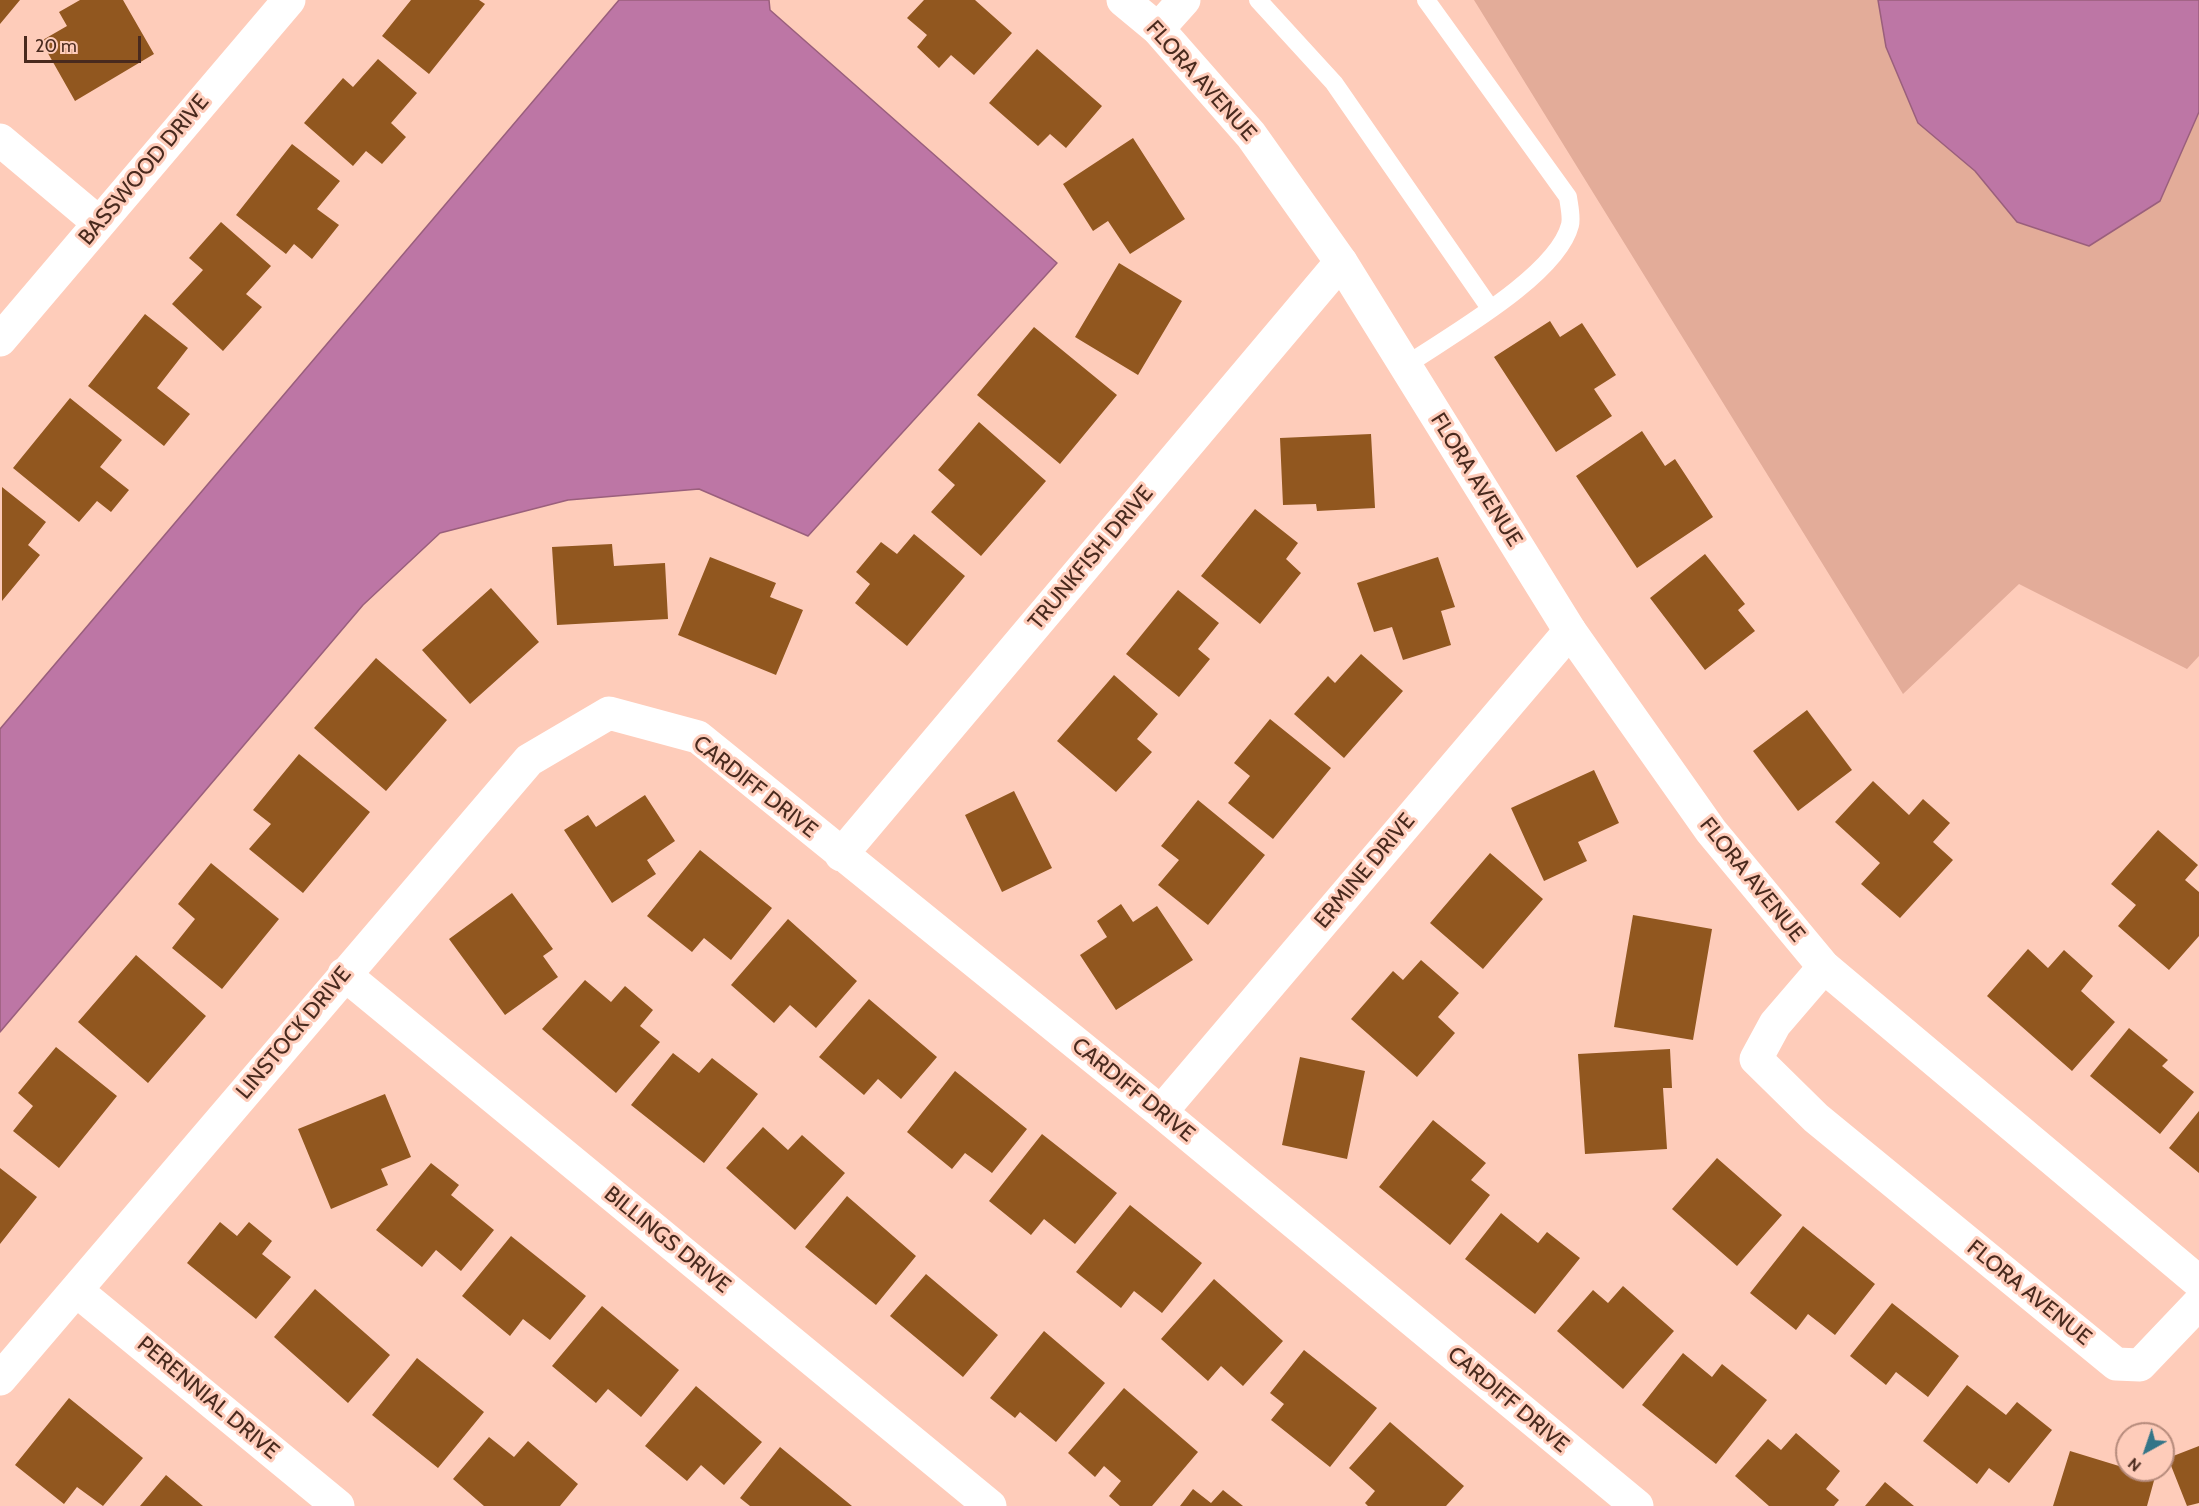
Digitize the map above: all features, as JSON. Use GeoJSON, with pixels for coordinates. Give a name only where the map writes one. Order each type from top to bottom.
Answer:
{"type":"FeatureCollection","features":[{"type":"Feature","properties":{"kind":"street","name":"BASSWOOD DRIVE"},"geometry":{"type":"LineString","coordinates":[[0,340],[289,0]]}},
{"type":"Feature","properties":{"kind":"street","name":"FLORA AVENUE"},"geometry":{"type":"LineString","coordinates":[[1123,0],[1158,29],[1251,135],[1341,262],[1570,631],[1711,831],[1824,967],[2199,1282]]}},
{"type":"Feature","properties":{"kind":"street"},"geometry":{"type":"LineString","coordinates":[[1158,29],[1184,0]]}},
{"type":"Feature","properties":{"kind":"street"},"geometry":{"type":"LineString","coordinates":[[0,140],[99,223]]}},
{"type":"Feature","properties":{"kind":"street","name":"TRUNKFISH DRIVE"},"geometry":{"type":"LineString","coordinates":[[841,855],[1341,262]]}},
{"type":"Feature","properties":{"kind":"street","name":"ERMINE DRIVE"},"geometry":{"type":"LineString","coordinates":[[1161,1112],[1570,631]]}},
{"type":"Feature","properties":{"kind":"street","name":"CARDIFF DRIVE"},"geometry":{"type":"LineString","coordinates":[[609,713],[698,737],[1161,1112],[1636,1506]]}},
{"type":"Feature","properties":{"kind":"street","name":"LINSTOCK DRIVE"},"geometry":{"type":"LineString","coordinates":[[0,1379],[529,760],[609,713]]}},
{"type":"Feature","properties":{"kind":"street","name":"FLORA AVENUE"},"geometry":{"type":"LineString","coordinates":[[1824,967],[1775,1024],[1756,1059],[1816,1118],[2116,1364],[2140,1365],[2199,1303]]}},
{"type":"Feature","properties":{"kind":"street","name":"BILLINGS DRIVE"},"geometry":{"type":"LineString","coordinates":[[344,974],[990,1506]]}},
{"type":"Feature","properties":{"kind":"street","name":"PERENNIAL DRIVE"},"geometry":{"type":"LineString","coordinates":[[77,1291],[338,1506]]}},
{"type":"Feature","properties":{"kind":"lane"},"geometry":{"type":"LineString","coordinates":[[1258,0],[1334,83],[1490,308]]}},
{"type":"Feature","properties":{"kind":"lane"},"geometry":{"type":"LineString","coordinates":[[1405,366],[1528,281],[1556,254],[1571,224],[1568,197],[1426,0]]}},
{"type":"Feature","properties":{"kind":"shaded area"},"geometry":{"type":"Polygon","coordinates":[[[619,0],[769,0],[770,10],[1057,263],[808,536],[699,489],[568,500],[440,533],[363,605],[0,1032],[0,729],[619,0]]]}},
{"type":"Feature","properties":{"kind":"shaded area"},"geometry":{"type":"Polygon","coordinates":[[[1474,0],[2199,0],[2199,656],[2187,669],[2019,584],[1903,694],[1474,0]]]}},
{"type":"Feature","properties":{"kind":"shaded area"},"geometry":{"type":"Polygon","coordinates":[[[1878,0],[2199,0],[2199,112],[2160,201],[2089,246],[2017,222],[1975,171],[1918,123],[1886,47],[1878,0]]]}},
{"type":"Feature","properties":{"kind":"building"},"geometry":{"type":"Polygon","coordinates":[[[0,0],[20,0],[0,24],[0,0]]]}},
{"type":"Feature","properties":{"kind":"building"},"geometry":{"type":"Polygon","coordinates":[[[80,0],[123,0],[154,54],[75,101],[41,41],[67,26],[59,12],[80,0]]]}},
{"type":"Feature","properties":{"kind":"building"},"geometry":{"type":"Polygon","coordinates":[[[411,0],[479,0],[485,4],[429,74],[382,36],[411,0]]]}},
{"type":"Feature","properties":{"kind":"building"},"geometry":{"type":"Polygon","coordinates":[[[924,0],[975,0],[1012,33],[974,75],[951,55],[939,68],[917,47],[927,35],[907,18],[924,0]]]}},
{"type":"Feature","properties":{"kind":"building"},"geometry":{"type":"Polygon","coordinates":[[[1037,49],[1102,106],[1066,148],[1050,134],[1038,146],[989,103],[1037,49]]]}},
{"type":"Feature","properties":{"kind":"building"},"geometry":{"type":"Polygon","coordinates":[[[378,59],[417,93],[391,123],[406,137],[382,164],[366,151],[353,166],[304,123],[343,78],[353,87],[378,59]]]}},
{"type":"Feature","properties":{"kind":"building"},"geometry":{"type":"Polygon","coordinates":[[[1133,138],[1185,219],[1130,254],[1108,221],[1093,231],[1063,184],[1133,138]]]}},
{"type":"Feature","properties":{"kind":"building"},"geometry":{"type":"Polygon","coordinates":[[[292,144],[340,181],[317,209],[339,225],[312,259],[294,244],[286,254],[236,215],[292,144]]]}},
{"type":"Feature","properties":{"kind":"building"},"geometry":{"type":"Polygon","coordinates":[[[221,222],[271,266],[246,294],[262,307],[223,351],[172,304],[203,270],[189,258],[221,222]]]}},
{"type":"Feature","properties":{"kind":"building"},"geometry":{"type":"Polygon","coordinates":[[[1119,263],[1182,301],[1138,375],[1075,337],[1119,263]]]}},
{"type":"Feature","properties":{"kind":"building"},"geometry":{"type":"Polygon","coordinates":[[[145,314],[188,348],[157,388],[190,414],[164,446],[88,386],[145,314]]]}},
{"type":"Feature","properties":{"kind":"building"},"geometry":{"type":"Polygon","coordinates":[[[1550,321],[1560,337],[1582,323],[1616,375],[1594,389],[1612,416],[1556,452],[1494,357],[1550,321]]]}},
{"type":"Feature","properties":{"kind":"building"},"geometry":{"type":"Polygon","coordinates":[[[1034,327],[1117,395],[1060,464],[977,395],[1034,327]]]}},
{"type":"Feature","properties":{"kind":"building"},"geometry":{"type":"Polygon","coordinates":[[[70,398],[122,440],[100,467],[129,490],[111,512],[97,501],[79,522],[13,468],[70,398]]]}},
{"type":"Feature","properties":{"kind":"building"},"geometry":{"type":"Polygon","coordinates":[[[979,422],[1046,481],[981,556],[931,512],[955,485],[938,470],[979,422]]]}},
{"type":"Feature","properties":{"kind":"building"},"geometry":{"type":"Polygon","coordinates":[[[1642,431],[1665,466],[1675,459],[1713,517],[1637,568],[1576,476],[1642,431]]]}},
{"type":"Feature","properties":{"kind":"building"},"geometry":{"type":"Polygon","coordinates":[[[1371,434],[1375,508],[1317,511],[1316,504],[1283,505],[1280,438],[1371,434]]]}},
{"type":"Feature","properties":{"kind":"building"},"geometry":{"type":"Polygon","coordinates":[[[2,487],[46,522],[28,545],[40,555],[2,601],[2,487]]]}},
{"type":"Feature","properties":{"kind":"building"},"geometry":{"type":"Polygon","coordinates":[[[1255,509],[1298,543],[1286,559],[1301,573],[1260,624],[1201,576],[1255,509]]]}},
{"type":"Feature","properties":{"kind":"building"},"geometry":{"type":"Polygon","coordinates":[[[914,534],[965,576],[907,646],[855,603],[870,584],[856,572],[881,542],[897,554],[914,534]]]}},
{"type":"Feature","properties":{"kind":"building"},"geometry":{"type":"Polygon","coordinates":[[[612,544],[614,566],[665,563],[668,619],[557,625],[552,547],[612,544]]]}},
{"type":"Feature","properties":{"kind":"building"},"geometry":{"type":"Polygon","coordinates":[[[1705,554],[1745,604],[1738,610],[1755,631],[1705,670],[1650,598],[1705,554]]]}},
{"type":"Feature","properties":{"kind":"building"},"geometry":{"type":"Polygon","coordinates":[[[710,557],[776,583],[770,597],[803,610],[776,675],[678,635],[710,557]]]}},
{"type":"Feature","properties":{"kind":"building"},"geometry":{"type":"Polygon","coordinates":[[[1438,557],[1455,607],[1441,611],[1451,645],[1403,660],[1392,627],[1374,632],[1357,583],[1438,557]]]}},
{"type":"Feature","properties":{"kind":"building"},"geometry":{"type":"Polygon","coordinates":[[[491,588],[539,642],[470,704],[422,650],[491,588]]]}},
{"type":"Feature","properties":{"kind":"building"},"geometry":{"type":"Polygon","coordinates":[[[1178,590],[1219,623],[1198,649],[1210,659],[1179,697],[1126,654],[1178,590]]]}},
{"type":"Feature","properties":{"kind":"building"},"geometry":{"type":"Polygon","coordinates":[[[1361,654],[1403,691],[1344,758],[1294,714],[1328,676],[1335,683],[1361,654]]]}},
{"type":"Feature","properties":{"kind":"building"},"geometry":{"type":"Polygon","coordinates":[[[376,658],[447,720],[386,791],[314,728],[376,658]]]}},
{"type":"Feature","properties":{"kind":"building"},"geometry":{"type":"Polygon","coordinates":[[[1114,675],[1158,714],[1137,739],[1152,752],[1116,792],[1057,741],[1114,675]]]}},
{"type":"Feature","properties":{"kind":"building"},"geometry":{"type":"Polygon","coordinates":[[[1807,710],[1852,770],[1798,811],[1753,751],[1807,710]]]}},
{"type":"Feature","properties":{"kind":"building"},"geometry":{"type":"Polygon","coordinates":[[[1270,719],[1331,768],[1273,839],[1228,803],[1250,776],[1234,763],[1270,719]]]}},
{"type":"Feature","properties":{"kind":"building"},"geometry":{"type":"Polygon","coordinates":[[[299,754],[370,812],[303,893],[249,849],[271,824],[253,810],[299,754]]]}},
{"type":"Feature","properties":{"kind":"building"},"geometry":{"type":"Polygon","coordinates":[[[1594,770],[1619,823],[1578,842],[1587,861],[1544,881],[1511,808],[1594,770]]]}},
{"type":"Feature","properties":{"kind":"building"},"geometry":{"type":"Polygon","coordinates":[[[1873,781],[1909,815],[1923,799],[1950,823],[1933,842],[1953,860],[1900,918],[1861,884],[1880,863],[1835,822],[1873,781]]]}},
{"type":"Feature","properties":{"kind":"building"},"geometry":{"type":"Polygon","coordinates":[[[1014,791],[1052,868],[1002,892],[965,815],[1014,791]]]}},
{"type":"Feature","properties":{"kind":"building"},"geometry":{"type":"Polygon","coordinates":[[[645,795],[675,841],[647,860],[656,874],[612,903],[564,830],[588,815],[596,827],[645,795]]]}},
{"type":"Feature","properties":{"kind":"building"},"geometry":{"type":"Polygon","coordinates":[[[1198,800],[1265,855],[1208,925],[1158,885],[1179,860],[1161,846],[1198,800]]]}},
{"type":"Feature","properties":{"kind":"building"},"geometry":{"type":"Polygon","coordinates":[[[2158,830],[2198,865],[2185,880],[2199,892],[2199,936],[2169,970],[2118,926],[2136,905],[2111,884],[2158,830]]]}},
{"type":"Feature","properties":{"kind":"building"},"geometry":{"type":"Polygon","coordinates":[[[700,850],[772,908],[731,960],[704,938],[692,952],[647,916],[700,850]]]}},
{"type":"Feature","properties":{"kind":"building"},"geometry":{"type":"Polygon","coordinates":[[[1490,853],[1543,899],[1483,969],[1430,923],[1490,853]]]}},
{"type":"Feature","properties":{"kind":"building"},"geometry":{"type":"Polygon","coordinates":[[[211,863],[279,919],[222,989],[172,948],[195,919],[178,904],[211,863]]]}},
{"type":"Feature","properties":{"kind":"building"},"geometry":{"type":"Polygon","coordinates":[[[512,893],[553,949],[543,956],[558,977],[505,1015],[449,939],[512,893]]]}},
{"type":"Feature","properties":{"kind":"building"},"geometry":{"type":"Polygon","coordinates":[[[1121,904],[1133,922],[1157,906],[1193,960],[1116,1010],[1080,955],[1107,937],[1097,921],[1121,904]]]}},
{"type":"Feature","properties":{"kind":"building"},"geometry":{"type":"Polygon","coordinates":[[[1633,915],[1712,929],[1693,1040],[1614,1027],[1633,915]]]}},
{"type":"Feature","properties":{"kind":"building"},"geometry":{"type":"Polygon","coordinates":[[[788,919],[857,981],[816,1028],[790,1005],[774,1023],[731,985],[788,919]]]}},
{"type":"Feature","properties":{"kind":"building"},"geometry":{"type":"Polygon","coordinates":[[[2028,949],[2048,968],[2064,950],[2093,976],[2081,991],[2115,1022],[2072,1071],[1987,996],[2028,949]]]}},
{"type":"Feature","properties":{"kind":"building"},"geometry":{"type":"Polygon","coordinates":[[[136,955],[206,1016],[148,1083],[78,1022],[136,955]]]}},
{"type":"Feature","properties":{"kind":"building"},"geometry":{"type":"Polygon","coordinates":[[[1421,960],[1459,993],[1438,1017],[1455,1033],[1417,1077],[1351,1019],[1393,971],[1403,980],[1421,960]]]}},
{"type":"Feature","properties":{"kind":"building"},"geometry":{"type":"Polygon","coordinates":[[[585,980],[611,1002],[625,986],[653,1010],[640,1026],[660,1042],[616,1093],[542,1029],[585,980]]]}},
{"type":"Feature","properties":{"kind":"building"},"geometry":{"type":"Polygon","coordinates":[[[869,999],[937,1057],[901,1099],[878,1079],[864,1095],[819,1057],[869,999]]]}},
{"type":"Feature","properties":{"kind":"building"},"geometry":{"type":"Polygon","coordinates":[[[2129,1028],[2168,1060],[2162,1066],[2194,1092],[2160,1134],[2090,1076],[2129,1028]]]}},
{"type":"Feature","properties":{"kind":"building"},"geometry":{"type":"Polygon","coordinates":[[[56,1047],[117,1096],[59,1168],[13,1131],[33,1106],[18,1093],[56,1047]]]}},
{"type":"Feature","properties":{"kind":"building"},"geometry":{"type":"Polygon","coordinates":[[[1670,1049],[1672,1088],[1663,1088],[1667,1149],[1585,1154],[1578,1054],[1670,1049]]]}},
{"type":"Feature","properties":{"kind":"building"},"geometry":{"type":"Polygon","coordinates":[[[673,1053],[699,1073],[712,1058],[758,1094],[704,1163],[631,1105],[673,1053]]]}},
{"type":"Feature","properties":{"kind":"building"},"geometry":{"type":"Polygon","coordinates":[[[1300,1057],[1365,1071],[1347,1159],[1282,1145],[1300,1057]]]}},
{"type":"Feature","properties":{"kind":"building"},"geometry":{"type":"Polygon","coordinates":[[[955,1071],[1027,1129],[992,1173],[965,1153],[952,1169],[907,1132],[955,1071]]]}},
{"type":"Feature","properties":{"kind":"building"},"geometry":{"type":"Polygon","coordinates":[[[385,1094],[411,1157],[381,1169],[388,1185],[331,1209],[298,1129],[385,1094]]]}},
{"type":"Feature","properties":{"kind":"building"},"geometry":{"type":"Polygon","coordinates":[[[2199,1111],[2199,1173],[2169,1148],[2199,1111]]]}},
{"type":"Feature","properties":{"kind":"building"},"geometry":{"type":"Polygon","coordinates":[[[1433,1120],[1486,1163],[1471,1180],[1490,1195],[1450,1245],[1379,1187],[1433,1120]]]}},
{"type":"Feature","properties":{"kind":"building"},"geometry":{"type":"Polygon","coordinates":[[[763,1127],[788,1150],[802,1135],[845,1173],[795,1230],[726,1168],[763,1127]]]}},
{"type":"Feature","properties":{"kind":"building"},"geometry":{"type":"Polygon","coordinates":[[[1042,1134],[1117,1193],[1075,1244],[1044,1219],[1031,1235],[989,1201],[1042,1134]]]}},
{"type":"Feature","properties":{"kind":"building"},"geometry":{"type":"Polygon","coordinates":[[[1717,1158],[1782,1215],[1737,1266],[1672,1209],[1717,1158]]]}},
{"type":"Feature","properties":{"kind":"building"},"geometry":{"type":"Polygon","coordinates":[[[431,1163],[459,1185],[451,1195],[494,1230],[461,1271],[436,1250],[422,1267],[376,1230],[431,1163]]]}},
{"type":"Feature","properties":{"kind":"building"},"geometry":{"type":"Polygon","coordinates":[[[0,1168],[37,1197],[0,1244],[0,1168]]]}},
{"type":"Feature","properties":{"kind":"building"},"geometry":{"type":"Polygon","coordinates":[[[847,1196],[916,1256],[876,1305],[805,1247],[847,1196]]]}},
{"type":"Feature","properties":{"kind":"building"},"geometry":{"type":"Polygon","coordinates":[[[1130,1205],[1202,1263],[1162,1313],[1134,1291],[1121,1308],[1076,1272],[1130,1205]]]}},
{"type":"Feature","properties":{"kind":"building"},"geometry":{"type":"Polygon","coordinates":[[[1501,1213],[1538,1243],[1547,1232],[1580,1258],[1535,1314],[1465,1259],[1501,1213]]]}},
{"type":"Feature","properties":{"kind":"building"},"geometry":{"type":"Polygon","coordinates":[[[220,1222],[237,1236],[249,1222],[272,1241],[262,1254],[291,1277],[256,1319],[187,1263],[220,1222]]]}},
{"type":"Feature","properties":{"kind":"building"},"geometry":{"type":"Polygon","coordinates":[[[1803,1226],[1875,1284],[1835,1335],[1808,1314],[1796,1330],[1750,1293],[1803,1226]]]}},
{"type":"Feature","properties":{"kind":"building"},"geometry":{"type":"Polygon","coordinates":[[[511,1236],[586,1296],[550,1340],[523,1319],[510,1336],[462,1296],[511,1236]]]}},
{"type":"Feature","properties":{"kind":"building"},"geometry":{"type":"Polygon","coordinates":[[[926,1274],[998,1335],[963,1377],[890,1316],[926,1274]]]}},
{"type":"Feature","properties":{"kind":"building"},"geometry":{"type":"Polygon","coordinates":[[[1214,1279],[1283,1341],[1243,1386],[1221,1366],[1208,1381],[1161,1339],[1214,1279]]]}},
{"type":"Feature","properties":{"kind":"building"},"geometry":{"type":"Polygon","coordinates":[[[1623,1286],[1674,1331],[1623,1389],[1557,1331],[1593,1290],[1608,1303],[1623,1286]]]}},
{"type":"Feature","properties":{"kind":"building"},"geometry":{"type":"Polygon","coordinates":[[[315,1289],[390,1355],[348,1403],[274,1337],[315,1289]]]}},
{"type":"Feature","properties":{"kind":"building"},"geometry":{"type":"Polygon","coordinates":[[[1892,1303],[1959,1356],[1928,1397],[1896,1372],[1886,1385],[1850,1356],[1892,1303]]]}},
{"type":"Feature","properties":{"kind":"building"},"geometry":{"type":"Polygon","coordinates":[[[602,1306],[679,1370],[641,1417],[608,1389],[596,1403],[552,1366],[602,1306]]]}},
{"type":"Feature","properties":{"kind":"building"},"geometry":{"type":"Polygon","coordinates":[[[1044,1331],[1105,1383],[1056,1442],[1020,1412],[1015,1418],[990,1398],[1044,1331]]]}},
{"type":"Feature","properties":{"kind":"building"},"geometry":{"type":"Polygon","coordinates":[[[1304,1350],[1377,1408],[1330,1467],[1271,1420],[1284,1404],[1270,1393],[1304,1350]]]}},
{"type":"Feature","properties":{"kind":"building"},"geometry":{"type":"Polygon","coordinates":[[[1683,1353],[1712,1377],[1722,1364],[1767,1400],[1716,1464],[1642,1405],[1683,1353]]]}},
{"type":"Feature","properties":{"kind":"building"},"geometry":{"type":"Polygon","coordinates":[[[417,1358],[484,1412],[438,1468],[372,1415],[417,1358]]]}},
{"type":"Feature","properties":{"kind":"building"},"geometry":{"type":"Polygon","coordinates":[[[1967,1385],[2006,1415],[2017,1402],[2052,1430],[2009,1483],[1989,1468],[1977,1484],[1923,1441],[1967,1385]]]}},
{"type":"Feature","properties":{"kind":"building"},"geometry":{"type":"Polygon","coordinates":[[[696,1386],[762,1442],[724,1485],[701,1465],[687,1481],[645,1446],[696,1386]]]}},
{"type":"Feature","properties":{"kind":"building"},"geometry":{"type":"Polygon","coordinates":[[[1124,1388],[1198,1452],[1152,1506],[1120,1506],[1109,1496],[1121,1481],[1104,1466],[1095,1477],[1068,1453],[1124,1388]]]}},
{"type":"Feature","properties":{"kind":"building"},"geometry":{"type":"Polygon","coordinates":[[[69,1398],[143,1458],[103,1506],[77,1487],[64,1504],[15,1465],[69,1398]]]}},
{"type":"Feature","properties":{"kind":"building"},"geometry":{"type":"Polygon","coordinates":[[[1390,1422],[1464,1486],[1446,1506],[1368,1506],[1365,1503],[1375,1491],[1349,1468],[1390,1422]]]}},
{"type":"Feature","properties":{"kind":"building"},"geometry":{"type":"Polygon","coordinates":[[[1796,1433],[1840,1471],[1826,1489],[1839,1500],[1834,1506],[1769,1506],[1735,1476],[1768,1439],[1781,1450],[1796,1433]]]}},
{"type":"Feature","properties":{"kind":"building"},"geometry":{"type":"Polygon","coordinates":[[[489,1437],[514,1457],[528,1441],[578,1484],[560,1506],[484,1506],[453,1479],[489,1437]]]}},
{"type":"Feature","properties":{"kind":"building"},"geometry":{"type":"Polygon","coordinates":[[[2199,1446],[2199,1503],[2187,1506],[2175,1476],[2175,1455],[2199,1446]]]}},
{"type":"Feature","properties":{"kind":"building"},"geometry":{"type":"Polygon","coordinates":[[[780,1447],[852,1506],[750,1506],[740,1498],[780,1447]]]}},
{"type":"Feature","properties":{"kind":"building"},"geometry":{"type":"Polygon","coordinates":[[[2070,1451],[2115,1465],[2115,1482],[2154,1482],[2147,1506],[2053,1506],[2070,1451]]]}},
{"type":"Feature","properties":{"kind":"building"},"geometry":{"type":"Polygon","coordinates":[[[166,1475],[203,1506],[140,1506],[166,1475]]]}},
{"type":"Feature","properties":{"kind":"building"},"geometry":{"type":"Polygon","coordinates":[[[1885,1482],[1914,1506],[1865,1506],[1885,1482]]]}},
{"type":"Feature","properties":{"kind":"building"},"geometry":{"type":"Polygon","coordinates":[[[1193,1489],[1211,1503],[1223,1490],[1243,1506],[1180,1506],[1193,1489]]]}}]}
